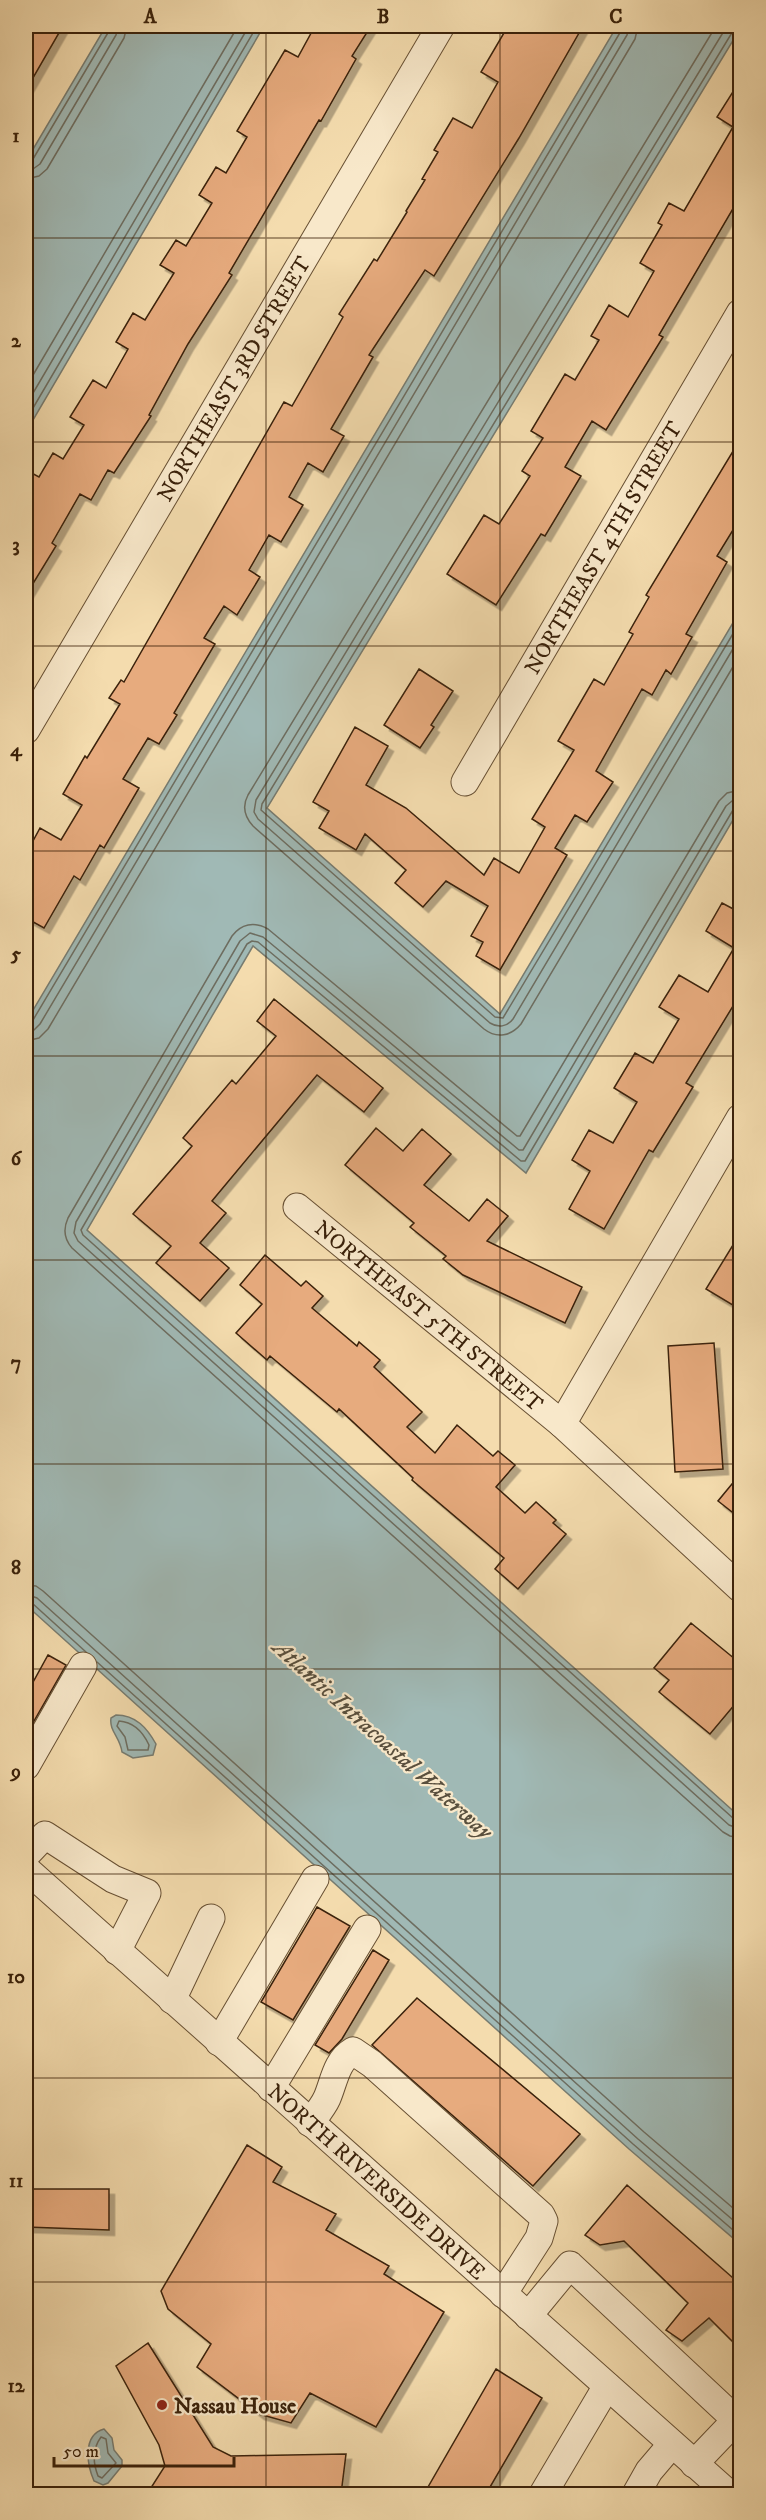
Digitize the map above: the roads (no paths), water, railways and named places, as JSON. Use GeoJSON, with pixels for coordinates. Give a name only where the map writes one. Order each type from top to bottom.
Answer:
{"type":"FeatureCollection","features":[{"type":"Feature","properties":{"kind":"street","name":"NORTHEAST 3RD STREET"},"geometry":{"type":"LineString","coordinates":[[26,730],[441,26]]}},
{"type":"Feature","properties":{"kind":"street","name":"NORTHEAST 4TH STREET"},"geometry":{"type":"LineString","coordinates":[[465,782],[741,313]]}},
{"type":"Feature","properties":{"kind":"street","name":"NORTHEAST 5TH STREET"},"geometry":{"type":"LineString","coordinates":[[562,1424],[741,1118]]}},
{"type":"Feature","properties":{"kind":"street","name":"NORTHEAST 5TH STREET"},"geometry":{"type":"LineString","coordinates":[[297,1207],[562,1424],[741,1588]]}},
{"type":"Feature","properties":{"kind":"street"},"geometry":{"type":"LineString","coordinates":[[26,1766],[83,1666]]}},
{"type":"Feature","properties":{"kind":"street"},"geometry":{"type":"LineString","coordinates":[[26,1855],[45,1835],[113,1879],[147,1893],[117,1951]]}},
{"type":"Feature","properties":{"kind":"street","name":"NORTH RIVERSIDE DRIVE"},"geometry":{"type":"LineString","coordinates":[[26,1869],[726,2494]]}},
{"type":"Feature","properties":{"kind":"street"},"geometry":{"type":"LineString","coordinates":[[219,2042],[315,1879]]}},
{"type":"Feature","properties":{"kind":"street"},"geometry":{"type":"LineString","coordinates":[[172,2000],[211,1918]]}},
{"type":"Feature","properties":{"kind":"street"},"geometry":{"type":"LineString","coordinates":[[271,2088],[367,1929]]}},
{"type":"Feature","properties":{"kind":"street"},"geometry":{"type":"LineString","coordinates":[[310,2123],[326,2099],[335,2074],[346,2055],[353,2051],[372,2064],[544,2221],[539,2238],[503,2294]]}},
{"type":"Feature","properties":{"kind":"street"},"geometry":{"type":"LineString","coordinates":[[528,2316],[570,2265],[736,2420],[694,2464]]}},
{"type":"Feature","properties":{"kind":"street"},"geometry":{"type":"LineString","coordinates":[[543,2494],[607,2386]]}},
{"type":"Feature","properties":{"kind":"street"},"geometry":{"type":"LineString","coordinates":[[636,2494],[649,2471],[672,2445]]}},
{"type":"Feature","properties":{"kind":"water"},"geometry":{"type":"Polygon","coordinates":[[[106,26],[264,26],[26,432],[26,161],[106,26]]]}},
{"type":"Feature","properties":{"kind":"water","name":"Atlantic Intracoastal Waterway"},"geometry":{"type":"Polygon","coordinates":[[[617,26],[740,26],[740,29],[267,808],[500,1014],[740,611],[740,808],[526,1173],[253,946],[87,1230],[740,1817],[740,2244],[629,2149],[26,1605],[26,1022],[617,26]]]}},
{"type":"Feature","properties":{"kind":"water"},"geometry":{"type":"Polygon","coordinates":[[[116,1715],[129,1717],[145,1728],[156,1744],[153,1755],[133,1758],[122,1752],[111,1723],[111,1718],[116,1715]]]}},
{"type":"Feature","properties":{"kind":"water"},"geometry":{"type":"Polygon","coordinates":[[[104,2429],[112,2438],[114,2450],[122,2460],[122,2466],[108,2483],[103,2485],[94,2481],[88,2451],[92,2437],[104,2429]]]}},
{"type":"Feature","properties":{"kind":"place","name":"Nassau House"},"geometry":{"type":"Point","coordinates":[162,2405]}}]}
